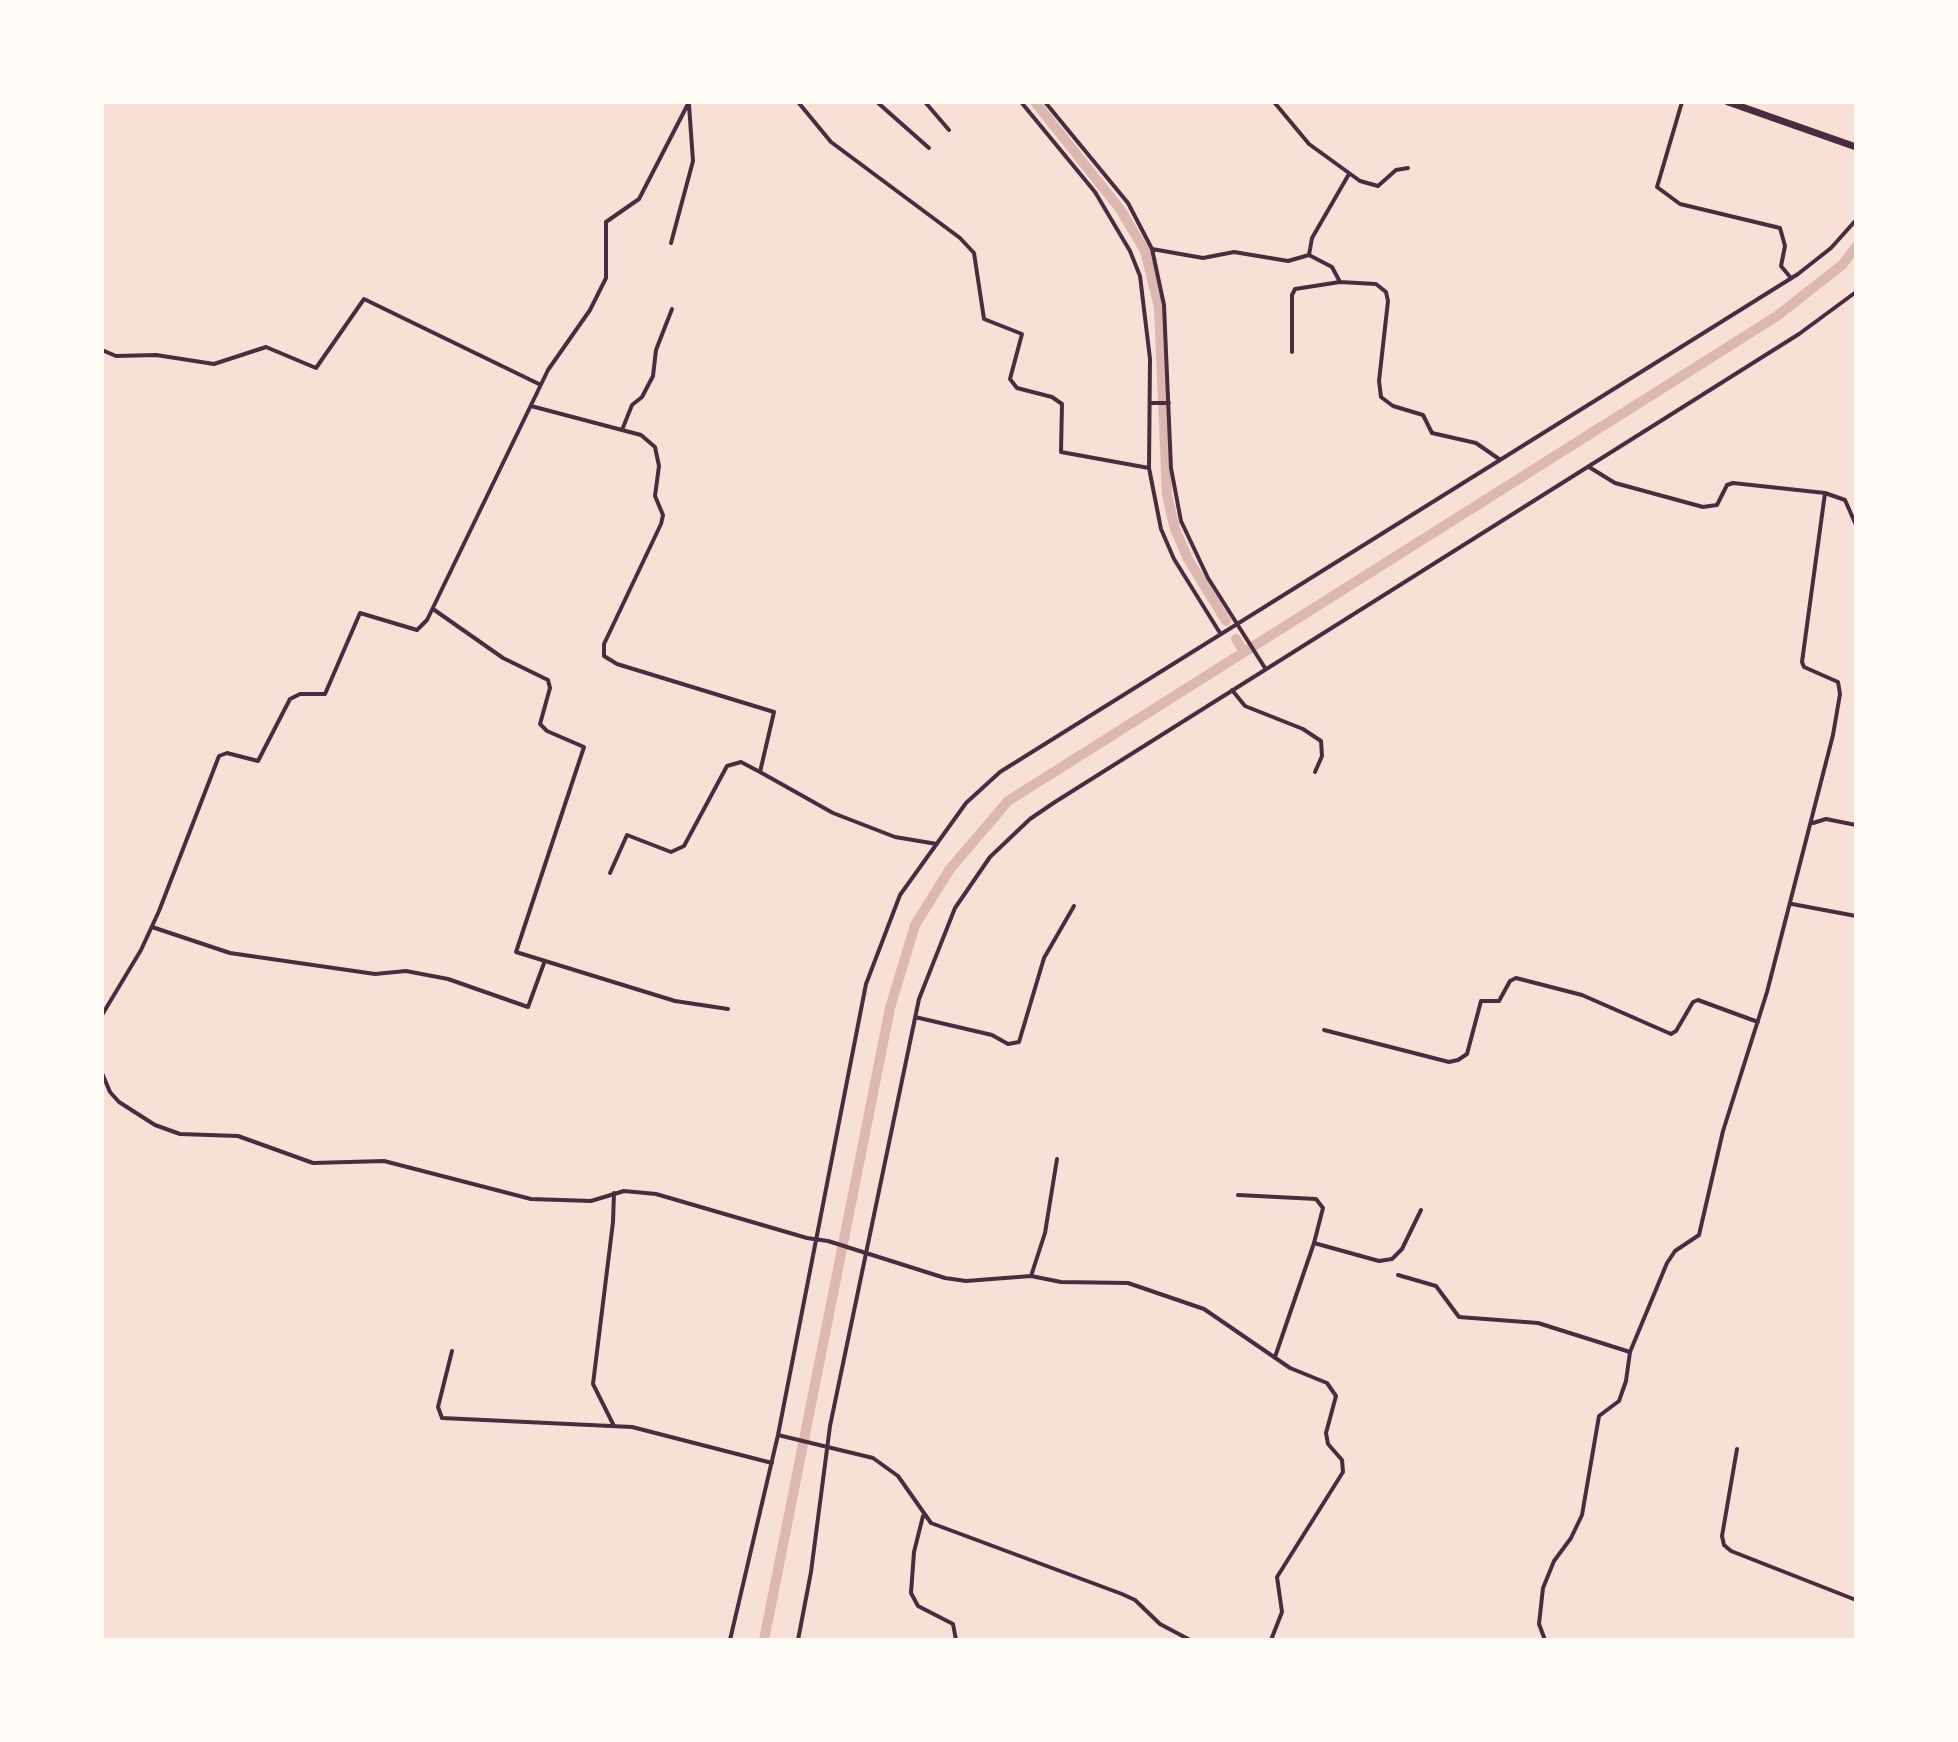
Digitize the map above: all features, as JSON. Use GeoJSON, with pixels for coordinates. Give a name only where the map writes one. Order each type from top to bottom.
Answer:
{"type":"FeatureCollection","features":[{"type":"Feature","properties":{"kind":"main road"},"geometry":{"type":"LineString","coordinates":[[1728,102],[1856,147]]}},
{"type":"Feature","properties":{"kind":"street"},"geometry":{"type":"LineString","coordinates":[[671,243],[693,161],[689,102]]}},
{"type":"Feature","properties":{"kind":"street"},"geometry":{"type":"LineString","coordinates":[[102,1015],[152,927],[219,756],[227,753],[258,761],[290,699],[300,694],[325,694],[360,613],[417,630],[433,609],[541,385],[590,310],[606,278],[606,222],[639,199],[689,102]]}},
{"type":"Feature","properties":{"kind":"street"},"geometry":{"type":"LineString","coordinates":[[798,102],[831,142],[960,238],[974,253],[984,319],[1022,334],[1010,379],[1017,388],[1052,397],[1062,404],[1061,452],[1149,468]]}},
{"type":"Feature","properties":{"kind":"street"},"geometry":{"type":"LineString","coordinates":[[877,102],[929,148]]}},
{"type":"Feature","properties":{"kind":"street"},"geometry":{"type":"LineString","coordinates":[[925,102],[949,130]]}},
{"type":"Feature","properties":{"kind":"street"},"geometry":{"type":"LineString","coordinates":[[1021,102],[1095,192],[1130,251],[1140,276],[1149,330],[1152,403],[1149,468],[1165,539],[1220,633]]}},
{"type":"Feature","properties":{"kind":"street"},"geometry":{"type":"LineString","coordinates":[[1045,102],[1128,203],[1152,249],[1164,305],[1171,468],[1181,521],[1208,578],[1265,668]]}},
{"type":"Feature","properties":{"kind":"street"},"geometry":{"type":"LineString","coordinates":[[1274,102],[1299,134],[1349,174],[1378,186],[1396,170],[1408,168]]}},
{"type":"Feature","properties":{"kind":"street"},"geometry":{"type":"LineString","coordinates":[[1682,102],[1657,187],[1680,204],[1780,228],[1785,236],[1781,266],[1791,278]]}},
{"type":"Feature","properties":{"kind":"street"},"geometry":{"type":"LineString","coordinates":[[1309,255],[1312,238],[1349,174]]}},
{"type":"Feature","properties":{"kind":"street"},"geometry":{"type":"LineString","coordinates":[[730,1640],[778,1435],[866,984],[900,895],[966,803],[1000,772],[1791,278],[1831,248],[1856,220]]}},
{"type":"Feature","properties":{"kind":"street"},"geometry":{"type":"LineString","coordinates":[[1152,249],[1203,258],[1234,252],[1288,261],[1309,255],[1332,267],[1340,282]]}},
{"type":"Feature","properties":{"kind":"street"},"geometry":{"type":"LineString","coordinates":[[1292,352],[1293,291],[1340,282],[1376,284],[1386,292],[1379,381],[1386,403],[1423,415],[1432,433],[1476,443],[1499,459]]}},
{"type":"Feature","properties":{"kind":"street"},"geometry":{"type":"LineString","coordinates":[[798,1640],[811,1572],[827,1446],[915,1017],[933,958],[955,908],[971,882],[1007,838],[1030,819],[1231,689],[1799,334],[1856,292]]}},
{"type":"Feature","properties":{"kind":"street"},"geometry":{"type":"LineString","coordinates":[[102,350],[116,356],[156,355],[214,364],[266,347],[316,368],[364,299],[541,385]]}},
{"type":"Feature","properties":{"kind":"street"},"geometry":{"type":"LineString","coordinates":[[622,430],[632,405],[642,397],[653,376],[656,350],[672,309]]}},
{"type":"Feature","properties":{"kind":"street"},"geometry":{"type":"LineString","coordinates":[[1152,403],[1166,403]]}},
{"type":"Feature","properties":{"kind":"street"},"geometry":{"type":"LineString","coordinates":[[531,406],[641,435],[655,447],[659,466],[655,496],[663,515],[643,567],[604,644],[604,656],[617,664],[774,712],[760,772]]}},
{"type":"Feature","properties":{"kind":"street"},"geometry":{"type":"LineString","coordinates":[[1589,467],[1615,483],[1703,507],[1717,505],[1727,485],[1733,483],[1825,493],[1845,500],[1856,525]]}},
{"type":"Feature","properties":{"kind":"street"},"geometry":{"type":"LineString","coordinates":[[1545,1640],[1539,1624],[1543,1588],[1554,1561],[1571,1538],[1582,1515],[1599,1416],[1619,1401],[1626,1381],[1630,1352],[1667,1263],[1675,1251],[1699,1235],[1703,1227],[1723,1131],[1758,1022],[1813,823],[1840,694],[1838,682],[1804,667],[1802,662],[1825,493]]}},
{"type":"Feature","properties":{"kind":"street"},"geometry":{"type":"LineString","coordinates":[[433,609],[503,658],[548,680],[550,688],[540,713],[540,724],[547,731],[584,747],[515,948],[520,954],[544,963],[675,1001],[728,1009]]}},
{"type":"Feature","properties":{"kind":"street"},"geometry":{"type":"LineString","coordinates":[[1231,689],[1245,706],[1303,729],[1321,741],[1322,756],[1315,772]]}},
{"type":"Feature","properties":{"kind":"street"},"geometry":{"type":"LineString","coordinates":[[610,873],[627,835],[671,852],[684,846],[721,774],[734,761],[760,772],[823,809],[895,837],[937,844]]}},
{"type":"Feature","properties":{"kind":"street"},"geometry":{"type":"LineString","coordinates":[[1813,823],[1826,819],[1856,825]]}},
{"type":"Feature","properties":{"kind":"street"},"geometry":{"type":"LineString","coordinates":[[1791,904],[1856,916]]}},
{"type":"Feature","properties":{"kind":"street"},"geometry":{"type":"LineString","coordinates":[[915,1017],[992,1035],[1008,1044],[1019,1042],[1044,958],[1074,906]]}},
{"type":"Feature","properties":{"kind":"street"},"geometry":{"type":"LineString","coordinates":[[152,927],[230,953],[375,974],[406,971],[448,979],[528,1007],[544,963]]}},
{"type":"Feature","properties":{"kind":"street"},"geometry":{"type":"LineString","coordinates":[[1324,1030],[1449,1062],[1458,1060],[1467,1054],[1481,1001],[1499,1001],[1510,981],[1516,978],[1582,995],[1671,1034],[1676,1031],[1687,1009],[1698,1000],[1758,1022]]}},
{"type":"Feature","properties":{"kind":"street"},"geometry":{"type":"LineString","coordinates":[[102,1073],[110,1092],[119,1102],[155,1125],[180,1134],[238,1136],[313,1163],[384,1161],[531,1199],[591,1201],[614,1193],[656,1194],[818,1238],[954,1280],[1031,1276],[1061,1282],[1128,1283],[1178,1298],[1231,1325],[1275,1357],[1334,1389],[1336,1396],[1326,1433],[1328,1444],[1345,1465],[1318,1517],[1277,1577],[1282,1612],[1271,1640]]}},
{"type":"Feature","properties":{"kind":"street"},"geometry":{"type":"LineString","coordinates":[[1031,1276],[1045,1233],[1057,1159]]}},
{"type":"Feature","properties":{"kind":"street"},"geometry":{"type":"LineString","coordinates":[[614,1193],[593,1384],[614,1426]]}},
{"type":"Feature","properties":{"kind":"street"},"geometry":{"type":"LineString","coordinates":[[1238,1195],[1316,1199],[1323,1208],[1275,1357]]}},
{"type":"Feature","properties":{"kind":"street"},"geometry":{"type":"LineString","coordinates":[[1314,1243],[1379,1261],[1392,1259],[1402,1249],[1421,1210]]}},
{"type":"Feature","properties":{"kind":"street"},"geometry":{"type":"LineString","coordinates":[[1398,1275],[1436,1286],[1459,1317],[1538,1323],[1630,1352]]}},
{"type":"Feature","properties":{"kind":"street"},"geometry":{"type":"LineString","coordinates":[[452,1351],[438,1407],[442,1418],[649,1430],[772,1463]]}},
{"type":"Feature","properties":{"kind":"street"},"geometry":{"type":"LineString","coordinates":[[778,1435],[853,1451],[884,1464],[898,1476],[923,1516],[941,1528],[982,1540],[1122,1594],[1135,1600],[1160,1624],[1190,1640]]}},
{"type":"Feature","properties":{"kind":"street"},"geometry":{"type":"LineString","coordinates":[[1737,1449],[1722,1536],[1724,1545],[1731,1551],[1856,1600]]}},
{"type":"Feature","properties":{"kind":"street"},"geometry":{"type":"LineString","coordinates":[[923,1516],[914,1552],[911,1593],[918,1606],[953,1624],[956,1640]]}},
{"type":"Feature","properties":{"kind":"waterway"},"geometry":{"type":"LineString","coordinates":[[1035,102],[1120,209],[1145,251],[1159,307],[1167,495],[1175,529],[1188,559],[1226,621]]}},
{"type":"Feature","properties":{"kind":"waterway"},"geometry":{"type":"LineString","coordinates":[[764,1640],[890,1008],[915,925],[950,869],[1008,801],[1777,316],[1842,265],[1856,247]]}},
{"type":"Feature","properties":{"kind":"waterway"},"geometry":{"type":"LineString","coordinates":[[1236,639],[1244,652]]}}]}
